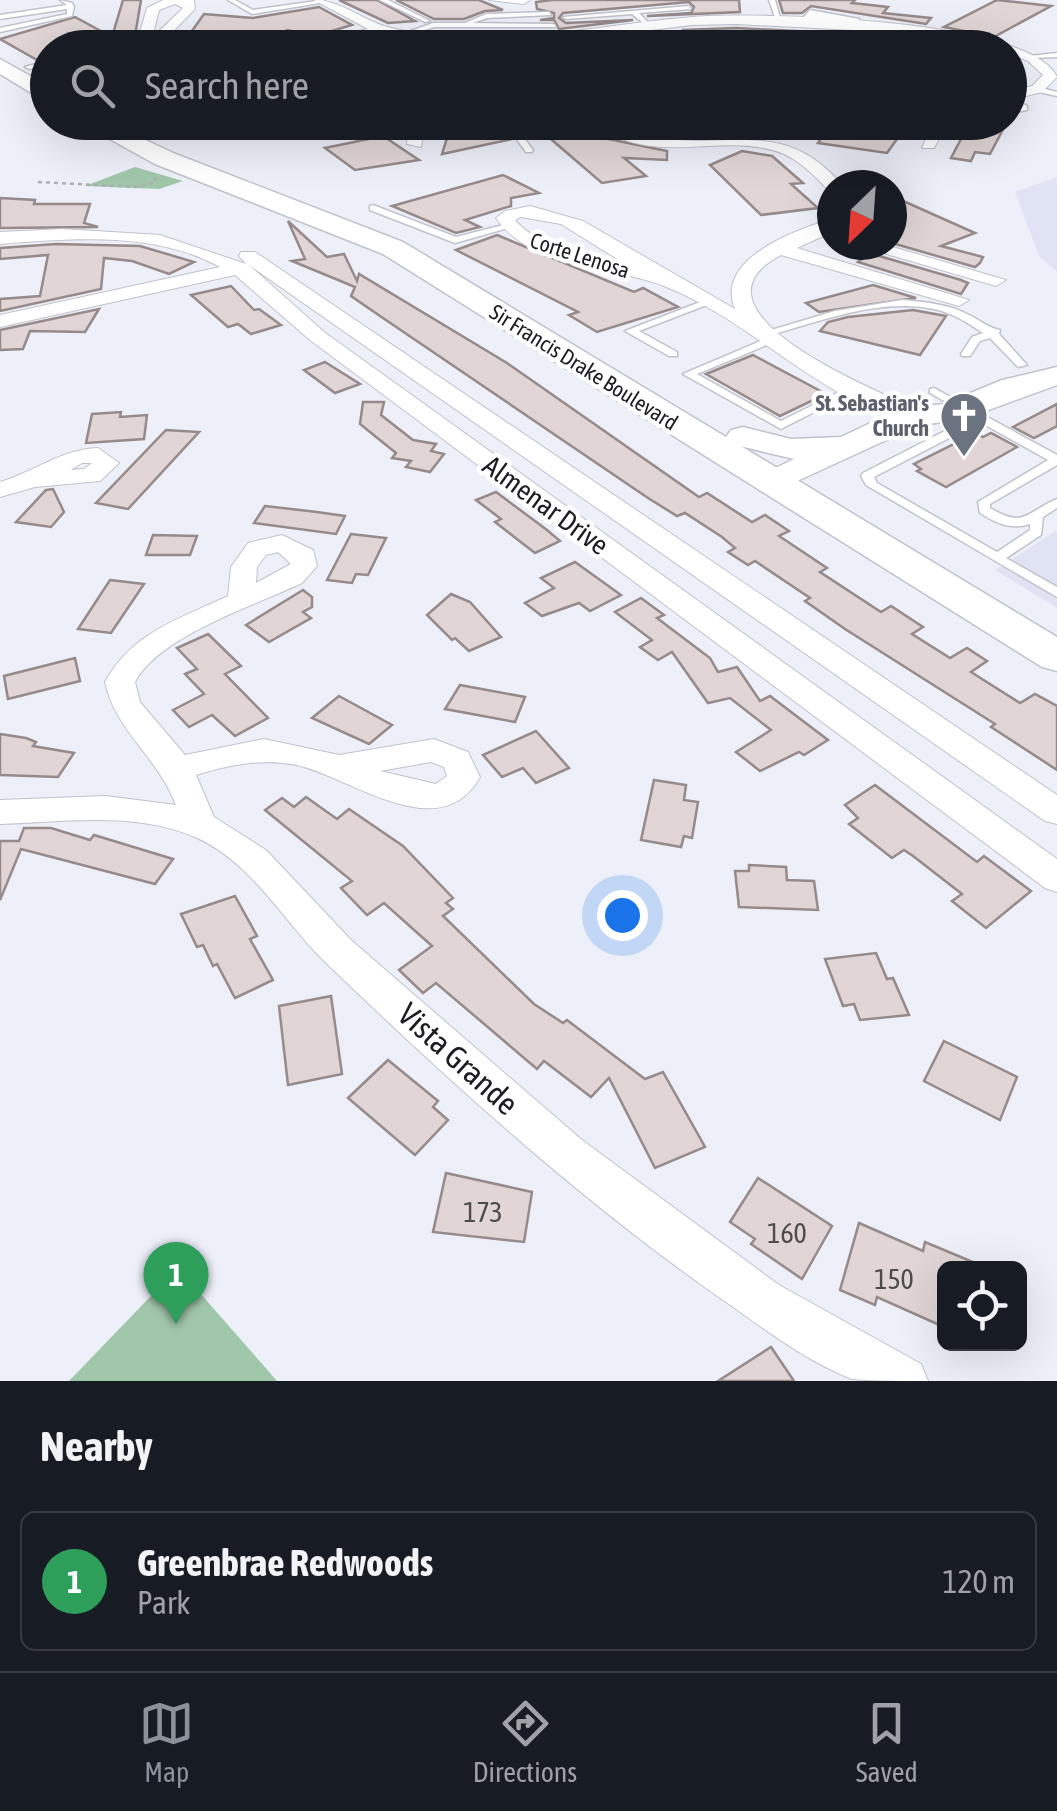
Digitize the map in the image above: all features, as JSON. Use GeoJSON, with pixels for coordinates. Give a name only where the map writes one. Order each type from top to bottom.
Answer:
{"type":"FeatureCollection","features":[{"type":"Feature","properties":{"kind":"main road"},"geometry":{"type":"LineString","coordinates":[[0,49],[30,73]]}},
{"type":"Feature","properties":{"kind":"main road"},"geometry":{"type":"LineString","coordinates":[[0,66],[30,78]]}},
{"type":"Feature","properties":{"kind":"main road","name":"Sir Francis Drake Boulevard"},"geometry":{"type":"LineString","coordinates":[[125,140],[180,168],[330,220],[393,248],[785,477],[1057,622]]}},
{"type":"Feature","properties":{"kind":"main road","name":"Sir Francis Drake Boulevard"},"geometry":{"type":"LineString","coordinates":[[151,140],[193,162],[408,242],[744,437],[785,477],[1057,657]]}},
{"type":"Feature","properties":{"kind":"main road"},"geometry":{"type":"LineString","coordinates":[[785,477],[856,443],[923,403],[1049,372]]}},
{"type":"Feature","properties":{"kind":"main road"},"geometry":{"type":"LineString","coordinates":[[923,403],[942,415],[972,412],[1049,372]]}},
{"type":"Feature","properties":{"kind":"main road"},"geometry":{"type":"LineString","coordinates":[[744,437],[791,448],[856,443]]}},
{"type":"Feature","properties":{"kind":"street"},"geometry":{"type":"LineString","coordinates":[[495,0],[524,0]]}},
{"type":"Feature","properties":{"kind":"street"},"geometry":{"type":"LineString","coordinates":[[322,1],[381,30]]}},
{"type":"Feature","properties":{"kind":"street"},"geometry":{"type":"LineString","coordinates":[[744,21],[746,5]]}},
{"type":"Feature","properties":{"kind":"street"},"geometry":{"type":"LineString","coordinates":[[354,30],[356,20]]}},
{"type":"Feature","properties":{"kind":"street"},"geometry":{"type":"LineString","coordinates":[[618,30],[744,21],[852,21],[917,30]]}},
{"type":"Feature","properties":{"kind":"street"},"geometry":{"type":"LineString","coordinates":[[1027,93],[1047,82],[1046,66]]}},
{"type":"Feature","properties":{"kind":"street"},"geometry":{"type":"LineString","coordinates":[[1027,83],[1046,66]]}},
{"type":"Feature","properties":{"kind":"street"},"geometry":{"type":"LineString","coordinates":[[414,144],[415,140]]}},
{"type":"Feature","properties":{"kind":"street"},"geometry":{"type":"LineString","coordinates":[[654,140],[669,145],[763,142],[805,160],[817,171]]}},
{"type":"Feature","properties":{"kind":"street"},"geometry":{"type":"LineString","coordinates":[[928,145],[931,140]]}},
{"type":"Feature","properties":{"kind":"street","name":"Corte Lenosa"},"geometry":{"type":"LineString","coordinates":[[682,284],[555,249],[507,227],[505,218],[516,212],[556,215],[682,284],[712,301],[857,387],[923,403]]}},
{"type":"Feature","properties":{"kind":"street","name":"Almenar Drive"},"geometry":{"type":"LineString","coordinates":[[0,225],[72,222],[140,226],[219,244],[1057,812]]}},
{"type":"Feature","properties":{"kind":"street","name":"Almenar Drive"},"geometry":{"type":"LineString","coordinates":[[0,238],[62,234],[142,239],[250,265],[317,336],[1057,878]]}},
{"type":"Feature","properties":{"kind":"street"},"geometry":{"type":"LineString","coordinates":[[764,335],[740,308],[740,284],[756,262],[817,236]]}},
{"type":"Feature","properties":{"kind":"street"},"geometry":{"type":"LineString","coordinates":[[782,249],[959,300]]}},
{"type":"Feature","properties":{"kind":"street"},"geometry":{"type":"LineString","coordinates":[[907,256],[996,280]]}},
{"type":"Feature","properties":{"kind":"street"},"geometry":{"type":"LineString","coordinates":[[0,322],[250,265]]}},
{"type":"Feature","properties":{"kind":"street"},"geometry":{"type":"LineString","coordinates":[[0,490],[36,480]]}},
{"type":"Feature","properties":{"kind":"street"},"geometry":{"type":"LineString","coordinates":[[200,825],[178,769],[124,704],[120,690],[123,674],[138,654],[160,638],[241,600]]}},
{"type":"Feature","properties":{"kind":"street"},"geometry":{"type":"LineString","coordinates":[[178,769],[257,750],[304,755],[342,766]]}},
{"type":"Feature","properties":{"kind":"street","name":"Vista Grande"},"geometry":{"type":"LineString","coordinates":[[0,812],[130,811],[200,825],[256,860],[330,943],[599,1182],[754,1292],[904,1381]]}},
{"type":"Feature","properties":{"kind":"lane"},"geometry":{"type":"LineString","coordinates":[[13,0],[25,7]]}},
{"type":"Feature","properties":{"kind":"lane"},"geometry":{"type":"LineString","coordinates":[[231,0],[252,12],[322,1]]}},
{"type":"Feature","properties":{"kind":"lane"},"geometry":{"type":"LineString","coordinates":[[383,0],[426,21]]}},
{"type":"Feature","properties":{"kind":"lane"},"geometry":{"type":"LineString","coordinates":[[653,1],[672,0]]}},
{"type":"Feature","properties":{"kind":"lane"},"geometry":{"type":"LineString","coordinates":[[772,0],[780,23]]}},
{"type":"Feature","properties":{"kind":"lane"},"geometry":{"type":"LineString","coordinates":[[0,15],[53,2]]}},
{"type":"Feature","properties":{"kind":"lane"},"geometry":{"type":"LineString","coordinates":[[0,15],[67,3],[66,16],[0,30]]}},
{"type":"Feature","properties":{"kind":"lane"},"geometry":{"type":"LineString","coordinates":[[566,17],[688,8]]}},
{"type":"Feature","properties":{"kind":"lane"},"geometry":{"type":"LineString","coordinates":[[638,11],[653,25]]}},
{"type":"Feature","properties":{"kind":"lane"},"geometry":{"type":"LineString","coordinates":[[810,12],[852,21],[839,20],[805,17],[810,12]]}},
{"type":"Feature","properties":{"kind":"lane"},"geometry":{"type":"LineString","coordinates":[[460,26],[486,16],[548,14]]}},
{"type":"Feature","properties":{"kind":"lane"},"geometry":{"type":"LineString","coordinates":[[426,30],[433,25],[554,26]]}},
{"type":"Feature","properties":{"kind":"lane"},"geometry":{"type":"LineString","coordinates":[[1037,89],[1054,98]]}},
{"type":"Feature","properties":{"kind":"lane"},"geometry":{"type":"LineString","coordinates":[[522,140],[529,150]]}},
{"type":"Feature","properties":{"kind":"lane"},"geometry":{"type":"LineString","coordinates":[[373,208],[455,240],[507,227]]}},
{"type":"Feature","properties":{"kind":"lane"},"geometry":{"type":"LineString","coordinates":[[857,387],[781,426],[688,374],[764,335],[904,300],[939,304],[996,332],[1049,372]]}},
{"type":"Feature","properties":{"kind":"lane"},"geometry":{"type":"LineString","coordinates":[[673,354],[630,331],[712,301]]}},
{"type":"Feature","properties":{"kind":"lane"},"geometry":{"type":"LineString","coordinates":[[966,354],[976,339],[996,332]]}},
{"type":"Feature","properties":{"kind":"lane"},"geometry":{"type":"LineString","coordinates":[[1057,460],[972,412],[867,476],[872,485],[1057,593]]}},
{"type":"Feature","properties":{"kind":"lane"},"geometry":{"type":"LineString","coordinates":[[1057,460],[984,502],[984,510],[1007,525],[1019,526],[1057,503]]}},
{"type":"Feature","properties":{"kind":"lane"},"geometry":{"type":"LineString","coordinates":[[997,558],[1036,532],[1037,515]]}},
{"type":"Feature","properties":{"kind":"path"},"geometry":{"type":"LineString","coordinates":[[38,182],[149,186],[157,179],[151,175],[162,172]]}},
{"type":"Feature","properties":{"kind":"shaded area"},"geometry":{"type":"Polygon","coordinates":[[[1057,177],[1057,272],[1039,256],[1015,192],[1057,177]]]}},
{"type":"Feature","properties":{"kind":"shaded area"},"geometry":{"type":"Polygon","coordinates":[[[1057,530],[1057,608],[995,570],[1057,530]]]}},
{"type":"Feature","properties":{"kind":"green space"},"geometry":{"type":"Polygon","coordinates":[[[135,167],[183,181],[159,189],[85,186],[135,167]]]}},
{"type":"Feature","properties":{"kind":"green space"},"geometry":{"type":"Polygon","coordinates":[[[178,1268],[277,1381],[69,1381],[178,1268]]]}},
{"type":"Feature","properties":{"kind":"building"},"geometry":{"type":"Polygon","coordinates":[[[123,0],[141,0],[136,30],[114,30],[123,0]]]}},
{"type":"Feature","properties":{"kind":"building"},"geometry":{"type":"Polygon","coordinates":[[[339,0],[377,0],[415,21],[388,23],[339,0]]]}},
{"type":"Feature","properties":{"kind":"building"},"geometry":{"type":"Polygon","coordinates":[[[396,0],[479,0],[503,10],[485,11],[464,19],[434,19],[396,0]]]}},
{"type":"Feature","properties":{"kind":"building"},"geometry":{"type":"Polygon","coordinates":[[[739,0],[740,12],[647,16],[691,13],[694,7],[689,2],[563,13],[559,18],[566,23],[633,20],[559,29],[554,20],[540,20],[554,18],[554,13],[537,9],[536,2],[739,0]]]}},
{"type":"Feature","properties":{"kind":"building"},"geometry":{"type":"Polygon","coordinates":[[[779,0],[855,0],[852,3],[888,7],[883,13],[931,18],[926,24],[811,6],[802,13],[783,13],[779,0]]]}},
{"type":"Feature","properties":{"kind":"building"},"geometry":{"type":"Polygon","coordinates":[[[997,0],[1051,6],[1007,30],[944,27],[997,0]]]}},
{"type":"Feature","properties":{"kind":"building"},"geometry":{"type":"Polygon","coordinates":[[[319,7],[352,25],[335,30],[193,30],[204,14],[253,18],[319,7]]]}},
{"type":"Feature","properties":{"kind":"building"},"geometry":{"type":"Polygon","coordinates":[[[75,17],[99,30],[31,30],[75,17]]]}},
{"type":"Feature","properties":{"kind":"building"},"geometry":{"type":"Polygon","coordinates":[[[736,28],[775,30],[683,30],[736,28]]]}},
{"type":"Feature","properties":{"kind":"building"},"geometry":{"type":"Polygon","coordinates":[[[30,30],[30,56],[0,39],[30,30]]]}},
{"type":"Feature","properties":{"kind":"building"},"geometry":{"type":"Polygon","coordinates":[[[364,140],[389,140],[419,160],[355,170],[325,148],[364,140]]]}},
{"type":"Feature","properties":{"kind":"building"},"geometry":{"type":"Polygon","coordinates":[[[446,140],[507,140],[442,154],[446,140]]]}},
{"type":"Feature","properties":{"kind":"building"},"geometry":{"type":"Polygon","coordinates":[[[552,140],[613,140],[667,151],[667,160],[624,158],[646,176],[602,183],[552,140]]]}},
{"type":"Feature","properties":{"kind":"building"},"geometry":{"type":"Polygon","coordinates":[[[820,140],[896,140],[887,153],[818,143],[820,140]]]}},
{"type":"Feature","properties":{"kind":"building"},"geometry":{"type":"Polygon","coordinates":[[[960,140],[997,140],[990,154],[975,152],[971,161],[951,158],[960,140]]]}},
{"type":"Feature","properties":{"kind":"building"},"geometry":{"type":"Polygon","coordinates":[[[742,151],[772,156],[803,183],[791,184],[817,208],[761,215],[710,165],[742,151]]]}},
{"type":"Feature","properties":{"kind":"building"},"geometry":{"type":"Polygon","coordinates":[[[503,175],[539,193],[511,198],[511,206],[465,220],[480,227],[456,233],[392,206],[503,175]]]}},
{"type":"Feature","properties":{"kind":"building"},"geometry":{"type":"Polygon","coordinates":[[[0,198],[35,200],[34,204],[90,204],[84,223],[98,227],[0,228],[0,198]]]}},
{"type":"Feature","properties":{"kind":"building"},"geometry":{"type":"Polygon","coordinates":[[[907,203],[975,233],[941,246],[983,257],[975,267],[907,247],[907,203]]]}},
{"type":"Feature","properties":{"kind":"building"},"geometry":{"type":"Polygon","coordinates":[[[288,221],[327,257],[344,254],[357,281],[359,274],[507,363],[699,497],[707,493],[752,522],[765,515],[789,531],[779,536],[827,568],[820,572],[881,612],[891,606],[923,627],[912,634],[950,658],[967,648],[987,661],[971,672],[1020,703],[1035,694],[1057,706],[1057,770],[991,727],[995,724],[845,629],[805,601],[810,598],[755,561],[748,565],[728,552],[735,548],[722,537],[685,513],[677,516],[648,498],[380,316],[351,296],[355,287],[292,261],[305,259],[288,221]]]}},
{"type":"Feature","properties":{"kind":"building"},"geometry":{"type":"Polygon","coordinates":[[[497,235],[634,292],[643,288],[678,307],[597,332],[569,315],[578,312],[456,250],[497,235]]]}},
{"type":"Feature","properties":{"kind":"building"},"geometry":{"type":"Polygon","coordinates":[[[56,244],[140,246],[194,262],[169,274],[132,261],[104,258],[101,289],[0,311],[0,299],[40,296],[48,255],[0,259],[0,248],[56,244]]]}},
{"type":"Feature","properties":{"kind":"building"},"geometry":{"type":"Polygon","coordinates":[[[893,260],[968,283],[961,294],[858,262],[893,260]]]}},
{"type":"Feature","properties":{"kind":"building"},"geometry":{"type":"Polygon","coordinates":[[[873,285],[916,298],[819,312],[806,303],[873,285]]]}},
{"type":"Feature","properties":{"kind":"building"},"geometry":{"type":"Polygon","coordinates":[[[231,286],[254,310],[259,309],[281,325],[251,334],[238,324],[228,327],[191,295],[231,286]]]}},
{"type":"Feature","properties":{"kind":"building"},"geometry":{"type":"Polygon","coordinates":[[[99,309],[85,332],[30,331],[23,349],[0,350],[0,330],[99,309]]]}},
{"type":"Feature","properties":{"kind":"building"},"geometry":{"type":"Polygon","coordinates":[[[913,310],[946,316],[920,355],[820,331],[828,322],[848,317],[913,310]]]}},
{"type":"Feature","properties":{"kind":"building"},"geometry":{"type":"Polygon","coordinates":[[[753,355],[826,394],[780,416],[706,374],[753,355]]]}},
{"type":"Feature","properties":{"kind":"building"},"geometry":{"type":"Polygon","coordinates":[[[325,362],[360,384],[335,393],[304,370],[325,362]]]}},
{"type":"Feature","properties":{"kind":"building"},"geometry":{"type":"Polygon","coordinates":[[[363,402],[384,402],[381,415],[413,440],[436,444],[431,451],[444,454],[430,472],[406,467],[411,461],[392,458],[396,453],[360,424],[363,402]]]}},
{"type":"Feature","properties":{"kind":"building"},"geometry":{"type":"Polygon","coordinates":[[[1057,404],[1057,426],[1034,438],[1013,427],[1057,404]]]}},
{"type":"Feature","properties":{"kind":"building"},"geometry":{"type":"Polygon","coordinates":[[[121,412],[120,417],[147,415],[144,439],[86,443],[92,414],[121,412]]]}},
{"type":"Feature","properties":{"kind":"building"},"geometry":{"type":"Polygon","coordinates":[[[166,430],[199,432],[128,509],[96,503],[166,430]]]}},
{"type":"Feature","properties":{"kind":"building","name":"St. Sebastian's Church"},"geometry":{"type":"Polygon","coordinates":[[[976,433],[983,437],[991,433],[1017,447],[946,487],[917,471],[921,469],[914,464],[976,433]]]}},
{"type":"Feature","properties":{"kind":"building"},"geometry":{"type":"Polygon","coordinates":[[[53,489],[64,512],[51,527],[16,522],[46,490],[53,489]]]}},
{"type":"Feature","properties":{"kind":"building"},"geometry":{"type":"Polygon","coordinates":[[[496,492],[560,541],[535,553],[495,522],[501,519],[476,500],[496,492]]]}},
{"type":"Feature","properties":{"kind":"building"},"geometry":{"type":"Polygon","coordinates":[[[265,506],[345,516],[336,534],[254,523],[265,506]]]}},
{"type":"Feature","properties":{"kind":"building"},"geometry":{"type":"Polygon","coordinates":[[[351,534],[386,538],[368,575],[356,574],[352,583],[327,580],[351,534]]]}},
{"type":"Feature","properties":{"kind":"building"},"geometry":{"type":"Polygon","coordinates":[[[153,535],[197,536],[190,555],[146,555],[153,535]]]}},
{"type":"Feature","properties":{"kind":"building"},"geometry":{"type":"Polygon","coordinates":[[[575,562],[621,595],[590,611],[579,603],[542,616],[525,603],[554,588],[541,578],[575,562]]]}},
{"type":"Feature","properties":{"kind":"building"},"geometry":{"type":"Polygon","coordinates":[[[110,580],[144,584],[111,633],[78,629],[110,580]]]}},
{"type":"Feature","properties":{"kind":"building"},"geometry":{"type":"Polygon","coordinates":[[[303,590],[312,597],[312,607],[303,612],[311,618],[269,642],[246,625],[303,590]]]}},
{"type":"Feature","properties":{"kind":"building"},"geometry":{"type":"Polygon","coordinates":[[[451,594],[470,602],[501,637],[469,651],[455,638],[452,640],[427,615],[451,594]]]}},
{"type":"Feature","properties":{"kind":"building"},"geometry":{"type":"Polygon","coordinates":[[[641,598],[664,615],[657,618],[710,658],[718,672],[737,667],[760,701],[770,696],[828,740],[804,755],[799,752],[760,771],[736,752],[771,730],[730,698],[708,703],[672,652],[658,660],[640,647],[652,640],[615,612],[641,598]]]}},
{"type":"Feature","properties":{"kind":"building"},"geometry":{"type":"Polygon","coordinates":[[[208,634],[241,666],[225,674],[268,718],[235,736],[212,715],[189,727],[173,710],[204,694],[185,674],[197,669],[177,648],[208,634]]]}},
{"type":"Feature","properties":{"kind":"building"},"geometry":{"type":"Polygon","coordinates":[[[75,658],[80,681],[8,699],[4,676],[75,658]]]}},
{"type":"Feature","properties":{"kind":"building"},"geometry":{"type":"Polygon","coordinates":[[[460,685],[525,697],[515,722],[445,709],[460,685]]]}},
{"type":"Feature","properties":{"kind":"building"},"geometry":{"type":"Polygon","coordinates":[[[339,696],[392,725],[369,744],[312,718],[339,696]]]}},
{"type":"Feature","properties":{"kind":"building"},"geometry":{"type":"Polygon","coordinates":[[[536,731],[569,768],[536,783],[523,768],[502,777],[483,755],[536,731]]]}},
{"type":"Feature","properties":{"kind":"building"},"geometry":{"type":"Polygon","coordinates":[[[0,734],[26,738],[36,742],[33,746],[74,753],[58,777],[0,775],[0,734]]]}},
{"type":"Feature","properties":{"kind":"building"},"geometry":{"type":"Polygon","coordinates":[[[654,780],[686,785],[684,800],[698,802],[692,838],[684,836],[681,847],[641,840],[654,780]]]}},
{"type":"Feature","properties":{"kind":"building"},"geometry":{"type":"Polygon","coordinates":[[[875,785],[977,862],[984,856],[1031,891],[986,928],[952,901],[962,894],[913,856],[904,850],[892,858],[849,824],[858,818],[845,805],[875,785]]]}},
{"type":"Feature","properties":{"kind":"building"},"geometry":{"type":"Polygon","coordinates":[[[306,797],[337,819],[349,809],[403,846],[453,898],[446,903],[453,909],[443,916],[534,1004],[563,1023],[567,1020],[645,1079],[663,1072],[705,1147],[655,1168],[609,1078],[591,1097],[544,1061],[537,1069],[436,983],[423,993],[399,970],[432,946],[384,903],[367,915],[341,888],[352,881],[265,810],[282,798],[294,807],[306,797]]]}},
{"type":"Feature","properties":{"kind":"building"},"geometry":{"type":"Polygon","coordinates":[[[24,828],[51,828],[90,840],[94,835],[173,859],[155,884],[21,849],[0,900],[0,841],[19,841],[24,828]]]}},
{"type":"Feature","properties":{"kind":"building"},"geometry":{"type":"Polygon","coordinates":[[[749,865],[786,867],[787,880],[814,881],[818,910],[739,907],[735,871],[749,871],[749,865]]]}},
{"type":"Feature","properties":{"kind":"building"},"geometry":{"type":"Polygon","coordinates":[[[235,896],[257,936],[250,939],[273,980],[235,998],[203,945],[197,947],[181,914],[235,896]]]}},
{"type":"Feature","properties":{"kind":"building"},"geometry":{"type":"Polygon","coordinates":[[[876,953],[887,979],[893,978],[909,1015],[860,1020],[854,1004],[843,1006],[825,959],[876,953]]]}},
{"type":"Feature","properties":{"kind":"building"},"geometry":{"type":"Polygon","coordinates":[[[331,996],[342,1074],[288,1085],[279,1006],[331,996]]]}},
{"type":"Feature","properties":{"kind":"building"},"geometry":{"type":"Polygon","coordinates":[[[944,1041],[1017,1077],[1000,1120],[924,1081],[944,1041]]]}},
{"type":"Feature","properties":{"kind":"building"},"geometry":{"type":"Polygon","coordinates":[[[388,1060],[438,1101],[433,1107],[448,1120],[415,1155],[348,1098],[388,1060]]]}},
{"type":"Feature","properties":{"kind":"building"},"geometry":{"type":"Polygon","coordinates":[[[446,1173],[532,1192],[524,1242],[433,1232],[446,1173]]]}},
{"type":"Feature","properties":{"kind":"building"},"geometry":{"type":"Polygon","coordinates":[[[758,1178],[832,1226],[802,1279],[751,1244],[755,1239],[730,1222],[758,1178]]]}},
{"type":"Feature","properties":{"kind":"building"},"geometry":{"type":"Polygon","coordinates":[[[859,1223],[923,1251],[925,1242],[970,1261],[937,1261],[937,1324],[877,1297],[875,1305],[840,1290],[859,1223]]]}},
{"type":"Feature","properties":{"kind":"building"},"geometry":{"type":"Polygon","coordinates":[[[771,1347],[794,1381],[718,1381],[771,1347]]]}},
{"type":"Feature","properties":{"kind":"place","name":"St. Sebastian's Church"},"geometry":{"type":"Point","coordinates":[964,458]}},
{"type":"Feature","properties":{"kind":"place","name":"Greenbrae Redwoods"},"geometry":{"type":"Point","coordinates":[176,1324]}}]}
